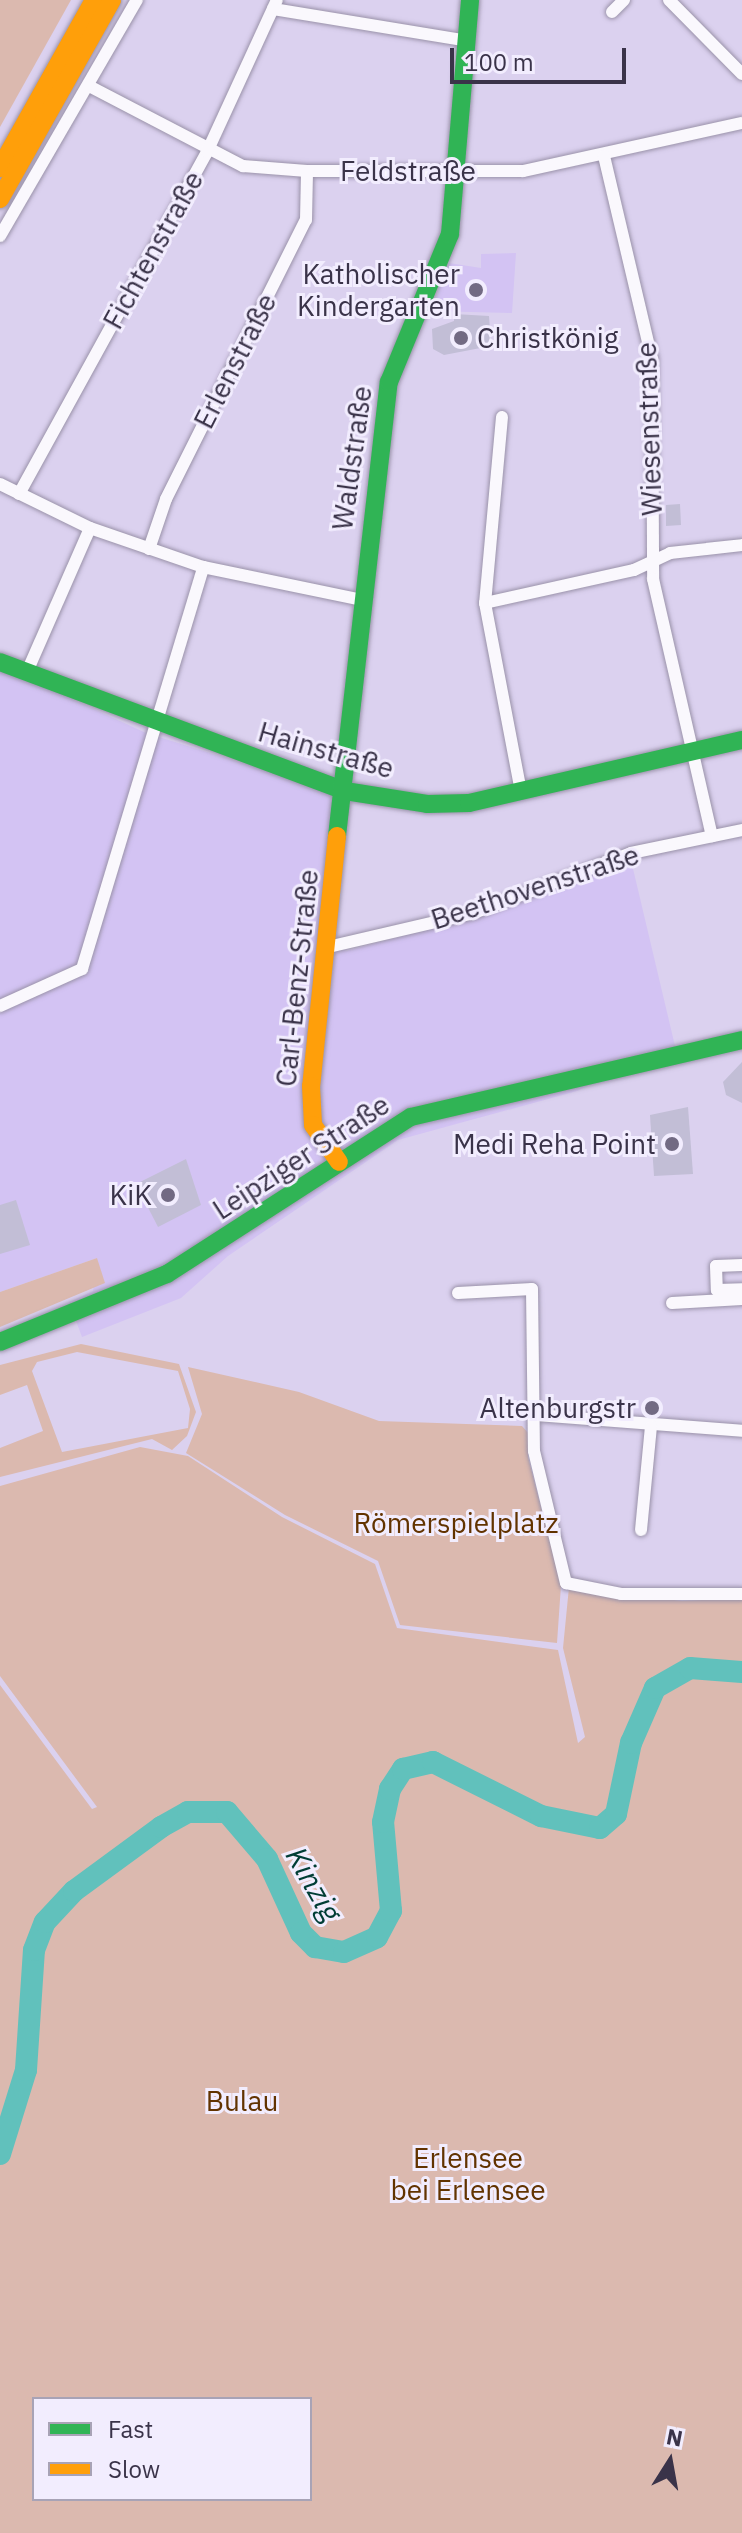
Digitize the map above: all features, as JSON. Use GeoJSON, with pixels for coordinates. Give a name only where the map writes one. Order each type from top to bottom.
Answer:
{"type":"FeatureCollection","features":[{"type":"Feature","properties":{"kind":"street"},"geometry":{"type":"LineString","coordinates":[[0,168],[94,0]]}},
{"type":"Feature","properties":{"kind":"street"},"geometry":{"type":"LineString","coordinates":[[0,199],[112,0]]}},
{"type":"Feature","properties":{"kind":"street"},"geometry":{"type":"LineString","coordinates":[[0,236],[137,0]]}},
{"type":"Feature","properties":{"kind":"street","name":"Waldstraße"},"geometry":{"type":"LineString","coordinates":[[345,791],[362,600],[385,401],[444,256],[453,210],[452,171],[463,40],[470,0]]}},
{"type":"Feature","properties":{"kind":"street"},"geometry":{"type":"LineString","coordinates":[[612,12],[624,0]]}},
{"type":"Feature","properties":{"kind":"street"},"geometry":{"type":"LineString","coordinates":[[669,0],[742,74]]}},
{"type":"Feature","properties":{"kind":"street"},"geometry":{"type":"LineString","coordinates":[[275,5],[463,40]]}},
{"type":"Feature","properties":{"kind":"street","name":"Fichtenstraße"},"geometry":{"type":"LineString","coordinates":[[19,494],[207,152],[275,5]]}},
{"type":"Feature","properties":{"kind":"street","name":"Feldstraße"},"geometry":{"type":"LineString","coordinates":[[89,86],[207,152],[243,166],[307,171],[523,171],[604,156],[742,123]]}},
{"type":"Feature","properties":{"kind":"street","name":"Wiesenstraße"},"geometry":{"type":"LineString","coordinates":[[604,156],[652,359],[652,564],[712,836]]}},
{"type":"Feature","properties":{"kind":"street","name":"Erlenstraße"},"geometry":{"type":"LineString","coordinates":[[149,549],[166,499],[306,220],[307,171]]}},
{"type":"Feature","properties":{"kind":"street"},"geometry":{"type":"LineString","coordinates":[[502,417],[485,603],[521,791]]}},
{"type":"Feature","properties":{"kind":"street"},"geometry":{"type":"LineString","coordinates":[[0,484],[90,528],[203,567],[362,600]]}},
{"type":"Feature","properties":{"kind":"street"},"geometry":{"type":"LineString","coordinates":[[26,674],[90,528]]}},
{"type":"Feature","properties":{"kind":"street"},"geometry":{"type":"LineString","coordinates":[[485,603],[652,564],[670,553],[742,545]]}},
{"type":"Feature","properties":{"kind":"street"},"geometry":{"type":"LineString","coordinates":[[0,1006],[82,969],[203,567]]}},
{"type":"Feature","properties":{"kind":"street","name":"Hainstraße"},"geometry":{"type":"LineString","coordinates":[[0,662],[155,725],[345,791],[447,805],[742,740]]}},
{"type":"Feature","properties":{"kind":"street","name":"Carl-Benz-Straße"},"geometry":{"type":"LineString","coordinates":[[339,1162],[313,1125],[311,1099],[345,791]]}},
{"type":"Feature","properties":{"kind":"street","name":"Beethovenstraße"},"geometry":{"type":"LineString","coordinates":[[328,947],[474,913],[631,853],[742,830]]}},
{"type":"Feature","properties":{"kind":"street","name":"Leipziger Straße"},"geometry":{"type":"LineString","coordinates":[[0,1342],[167,1274],[339,1162],[420,1114],[742,1040]]}},
{"type":"Feature","properties":{"kind":"street"},"geometry":{"type":"LineString","coordinates":[[741,1294],[717,1290],[716,1266],[742,1265]]}},
{"type":"Feature","properties":{"kind":"street"},"geometry":{"type":"LineString","coordinates":[[458,1293],[532,1289],[536,1415],[534,1451],[566,1583],[621,1594],[742,1594]]}},
{"type":"Feature","properties":{"kind":"street"},"geometry":{"type":"LineString","coordinates":[[672,1303],[741,1294]]}},
{"type":"Feature","properties":{"kind":"street"},"geometry":{"type":"LineString","coordinates":[[536,1415],[742,1431]]}},
{"type":"Feature","properties":{"kind":"street"},"geometry":{"type":"LineString","coordinates":[[641,1530],[651,1426]]}},
{"type":"Feature","properties":{"kind":"shaded area","name":"Katholischer Kindergarten"},"geometry":{"type":"Polygon","coordinates":[[[516,253],[512,313],[431,311],[449,263],[481,268],[481,254],[516,253]]]}},
{"type":"Feature","properties":{"kind":"shaded area"},"geometry":{"type":"Polygon","coordinates":[[[0,666],[146,733],[338,793],[326,926],[346,951],[476,917],[630,856],[675,1046],[577,1091],[398,1140],[228,1256],[181,1298],[82,1337],[69,1302],[93,1291],[97,1258],[0,1292],[0,666]]]}},
{"type":"Feature","properties":{"kind":"green space"},"geometry":{"type":"Polygon","coordinates":[[[0,0],[71,0],[0,127],[0,0]]]}},
{"type":"Feature","properties":{"kind":"green space"},"geometry":{"type":"Polygon","coordinates":[[[97,1258],[105,1283],[0,1327],[0,1292],[97,1258]]]}},
{"type":"Feature","properties":{"kind":"green space"},"geometry":{"type":"Polygon","coordinates":[[[81,1344],[179,1364],[196,1412],[187,1436],[172,1450],[152,1439],[0,1477],[0,1448],[43,1431],[27,1385],[0,1395],[0,1365],[81,1344]],[[77,1352],[37,1362],[32,1371],[62,1452],[188,1428],[190,1409],[178,1371],[77,1352]]]}},
{"type":"Feature","properties":{"kind":"green space","name":"Römerspielplatz"},"geometry":{"type":"Polygon","coordinates":[[[188,1367],[299,1392],[379,1421],[522,1426],[529,1434],[528,1457],[561,1585],[557,1643],[400,1625],[378,1561],[285,1515],[186,1453],[202,1414],[188,1367]]]}},
{"type":"Feature","properties":{"kind":"green space","name":"Erlensee bei Erlensee"},"geometry":{"type":"Polygon","coordinates":[[[140,1447],[188,1456],[282,1517],[375,1564],[397,1628],[558,1650],[578,1743],[585,1737],[563,1648],[569,1587],[682,1601],[742,1598],[742,2533],[0,2533],[0,1685],[92,1809],[97,1807],[0,1676],[0,1486],[140,1447]]]}},
{"type":"Feature","properties":{"kind":"building","name":"Christkönig"},"geometry":{"type":"Polygon","coordinates":[[[454,314],[489,316],[491,346],[444,355],[433,349],[432,329],[454,321],[454,314]]]}},
{"type":"Feature","properties":{"kind":"building"},"geometry":{"type":"Polygon","coordinates":[[[680,504],[681,525],[666,526],[666,505],[680,504]]]}},
{"type":"Feature","properties":{"kind":"building"},"geometry":{"type":"Polygon","coordinates":[[[742,1062],[742,1103],[726,1095],[723,1082],[742,1062]]]}},
{"type":"Feature","properties":{"kind":"building","name":"Medi Reha Point"},"geometry":{"type":"Polygon","coordinates":[[[688,1107],[693,1174],[654,1176],[650,1115],[688,1107]]]}},
{"type":"Feature","properties":{"kind":"building","name":"KiK"},"geometry":{"type":"Polygon","coordinates":[[[186,1159],[201,1205],[158,1227],[136,1184],[186,1159]]]}},
{"type":"Feature","properties":{"kind":"building"},"geometry":{"type":"Polygon","coordinates":[[[16,1200],[30,1245],[0,1254],[0,1205],[16,1200]]]}},
{"type":"Feature","properties":{"kind":"waterway","name":"Kinzig"},"geometry":{"type":"LineString","coordinates":[[0,2154],[26,2070],[34,1950],[45,1922],[74,1891],[161,1827],[188,1812],[227,1812],[267,1859],[301,1933],[315,1947],[344,1952],[377,1937],[391,1911],[383,1822],[390,1789],[403,1769],[433,1762],[541,1816],[600,1828],[616,1814],[631,1743],[655,1688],[690,1668],[742,1672]]}},
{"type":"Feature","properties":{"kind":"traffic: fast"},"geometry":{"type":"LineString","coordinates":[[337,836],[389,382],[450,234],[470,0]]}},
{"type":"Feature","properties":{"kind":"traffic: fast"},"geometry":{"type":"LineString","coordinates":[[0,662],[345,791],[427,804],[469,803],[742,740]]}},
{"type":"Feature","properties":{"kind":"traffic: fast"},"geometry":{"type":"LineString","coordinates":[[0,1342],[167,1274],[411,1117],[742,1040]]}},
{"type":"Feature","properties":{"kind":"traffic: slow"},"geometry":{"type":"LineString","coordinates":[[0,168],[94,0]]}},
{"type":"Feature","properties":{"kind":"traffic: slow"},"geometry":{"type":"LineString","coordinates":[[0,199],[112,0]]}},
{"type":"Feature","properties":{"kind":"traffic: slow"},"geometry":{"type":"LineString","coordinates":[[337,836],[311,1086],[313,1125],[339,1162]]}},
{"type":"Feature","properties":{"kind":"place","name":"Katholischer Kindergarten"},"geometry":{"type":"Point","coordinates":[476,290]}},
{"type":"Feature","properties":{"kind":"place","name":"Christkönig"},"geometry":{"type":"Point","coordinates":[461,338]}},
{"type":"Feature","properties":{"kind":"place","name":"Medi Reha Point"},"geometry":{"type":"Point","coordinates":[672,1144]}},
{"type":"Feature","properties":{"kind":"place","name":"KiK"},"geometry":{"type":"Point","coordinates":[168,1195]}},
{"type":"Feature","properties":{"kind":"place","name":"Altenburgstr"},"geometry":{"type":"Point","coordinates":[652,1408]}},
{"type":"Feature","properties":{"kind":"park label","name":"Bulau"},"geometry":{"type":"Point","coordinates":[242,2101]}}]}
